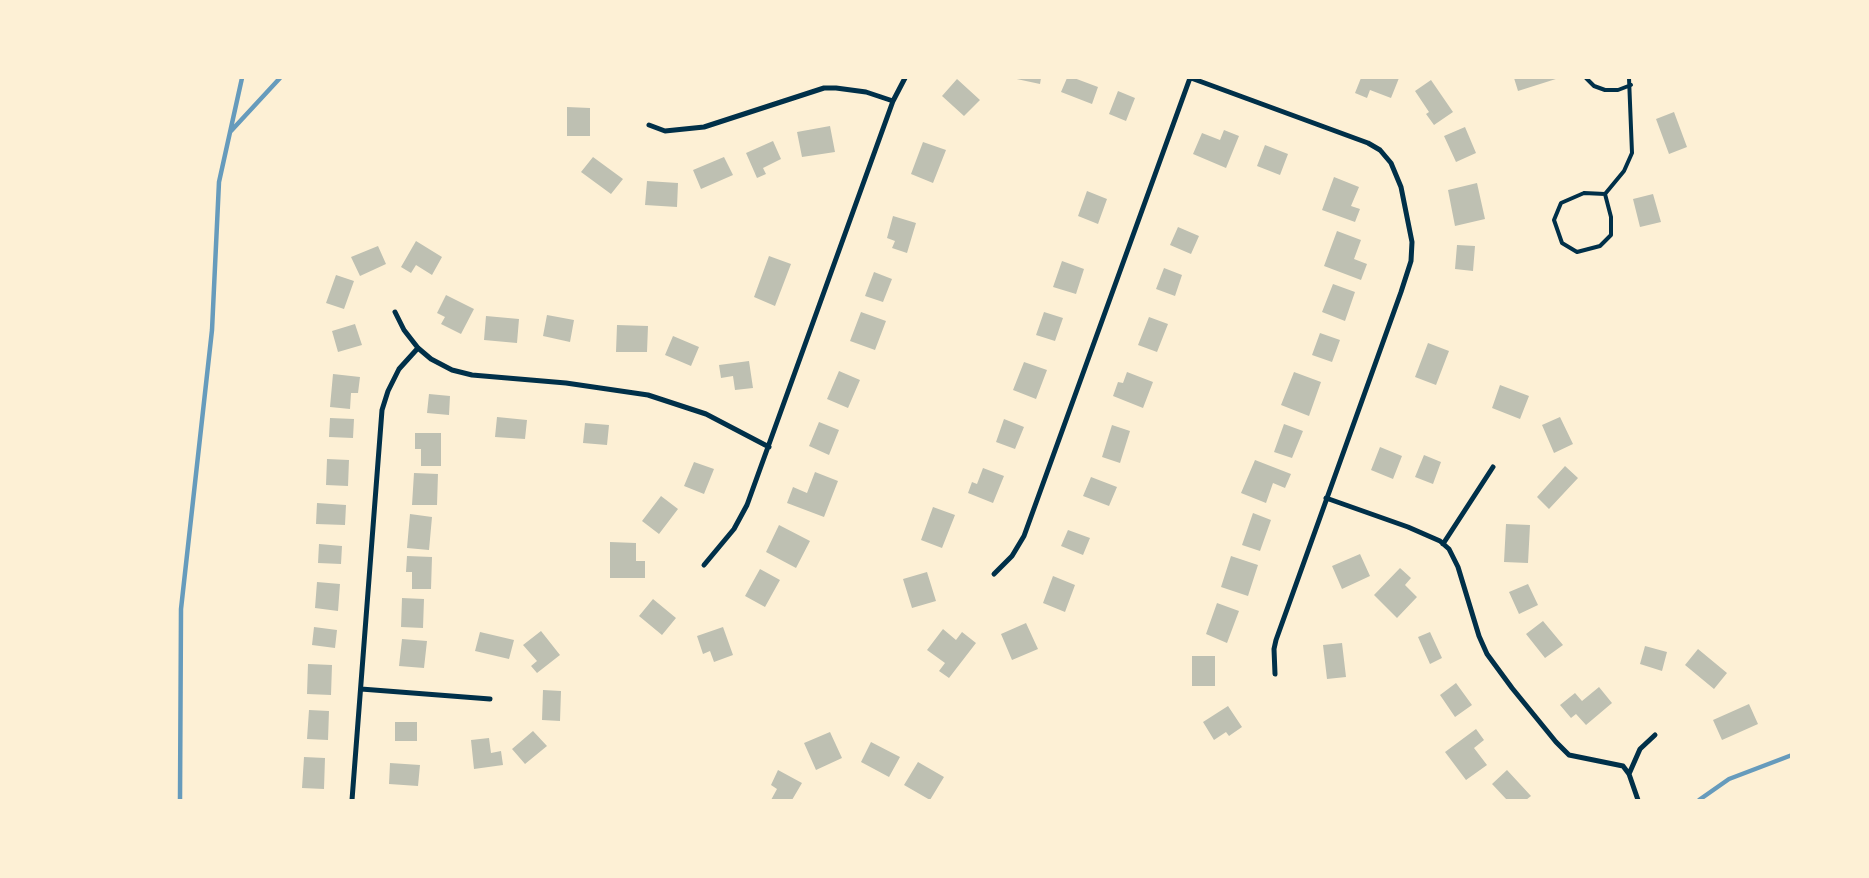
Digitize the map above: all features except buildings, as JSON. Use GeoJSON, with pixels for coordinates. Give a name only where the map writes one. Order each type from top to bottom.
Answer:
{"type":"FeatureCollection","features":[{"type":"Feature","properties":{"kind":"street"},"geometry":{"type":"LineString","coordinates":[[704,565],[734,529],[747,505],[893,101],[905,78]]}},
{"type":"Feature","properties":{"kind":"street"},"geometry":{"type":"LineString","coordinates":[[994,574],[1012,556],[1024,536],[1190,78],[1368,143],[1380,150],[1392,164],[1401,187],[1412,242],[1411,261],[1276,640],[1274,649],[1275,674]]}},
{"type":"Feature","properties":{"kind":"street"},"geometry":{"type":"LineString","coordinates":[[649,125],[665,131],[704,127],[803,93],[824,88],[866,92],[893,101]]}},
{"type":"Feature","properties":{"kind":"street"},"geometry":{"type":"LineString","coordinates":[[395,312],[404,330],[418,348],[431,359],[452,370],[472,375],[566,383],[648,394],[706,414],[769,447]]}},
{"type":"Feature","properties":{"kind":"street"},"geometry":{"type":"LineString","coordinates":[[352,800],[382,410],[388,391],[400,369],[418,348]]}},
{"type":"Feature","properties":{"kind":"street"},"geometry":{"type":"LineString","coordinates":[[1443,544],[1493,467]]}},
{"type":"Feature","properties":{"kind":"street"},"geometry":{"type":"LineString","coordinates":[[1326,498],[1408,527],[1443,544],[1454,555],[1479,636],[1488,654],[1524,703],[1569,755],[1623,766],[1629,774],[1638,800]]}},
{"type":"Feature","properties":{"kind":"street"},"geometry":{"type":"LineString","coordinates":[[361,689],[490,699]]}},
{"type":"Feature","properties":{"kind":"street"},"geometry":{"type":"LineString","coordinates":[[1629,774],[1640,749],[1655,735]]}},
{"type":"Feature","properties":{"kind":"lane"},"geometry":{"type":"LineString","coordinates":[[1586,78],[1594,86],[1605,90],[1618,90],[1631,85]]}},
{"type":"Feature","properties":{"kind":"lane"},"geometry":{"type":"LineString","coordinates":[[1605,194],[1624,171],[1632,153],[1631,85],[1629,78]]}},
{"type":"Feature","properties":{"kind":"lane"},"geometry":{"type":"LineString","coordinates":[[1584,193],[1605,194],[1611,217],[1611,235],[1600,246],[1577,252],[1562,243],[1554,220],[1561,203],[1584,193]]}},
{"type":"Feature","properties":{"kind":"waterway"},"geometry":{"type":"LineString","coordinates":[[180,800],[181,609],[212,330],[219,182],[242,78]]}},
{"type":"Feature","properties":{"kind":"waterway"},"geometry":{"type":"LineString","coordinates":[[231,131],[280,78]]}},
{"type":"Feature","properties":{"kind":"waterway"},"geometry":{"type":"LineString","coordinates":[[1699,800],[1729,779],[1792,755]]}}]}
